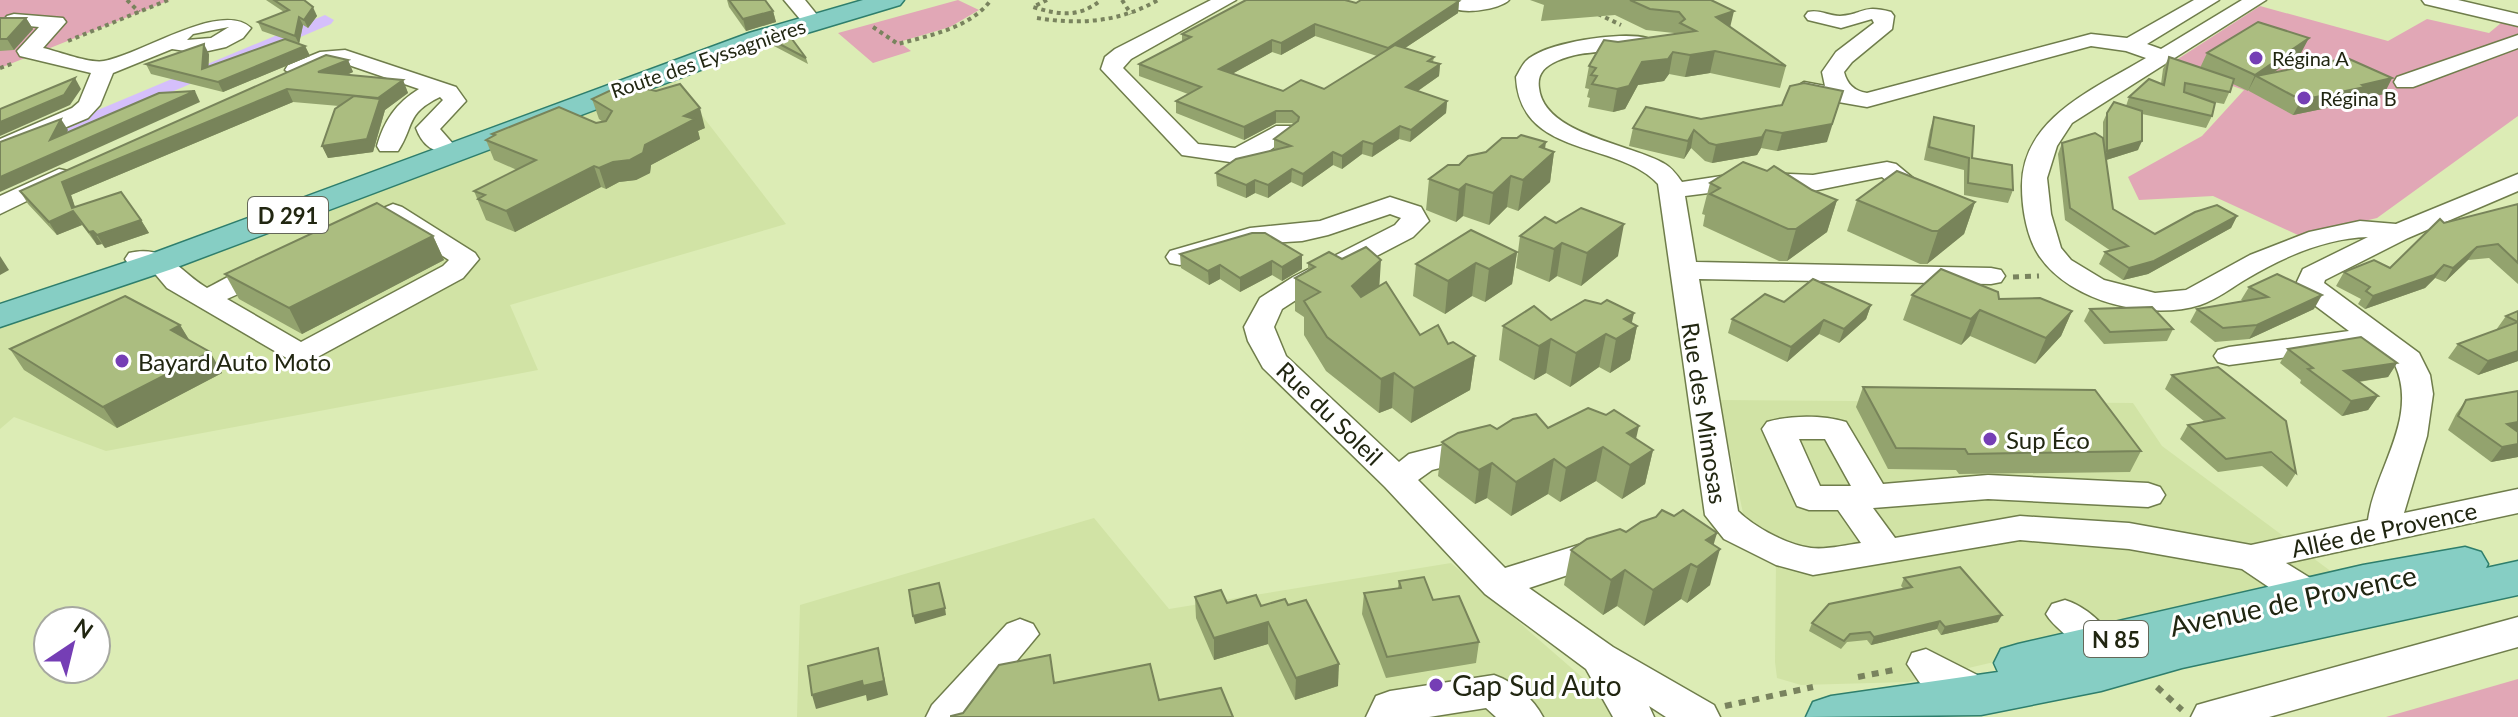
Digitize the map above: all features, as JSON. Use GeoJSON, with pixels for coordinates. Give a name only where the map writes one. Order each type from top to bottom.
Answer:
{"type":"FeatureCollection","features":[{"type":"Feature","properties":{"kind":"main road","name":"Route des Eyssagnières"},"geometry":{"type":"LineString","coordinates":[[0,310],[574,115],[812,21],[891,0]]}},
{"type":"Feature","properties":{"kind":"main road","name":"Route des Eyssagnières"},"geometry":{"type":"LineString","coordinates":[[0,316],[150,261],[369,171],[442,145],[574,115]]}},
{"type":"Feature","properties":{"kind":"main road","name":"Avenue de Provence"},"geometry":{"type":"LineString","coordinates":[[1837,699],[1952,680],[2099,648],[2307,594],[2518,555]]}},
{"type":"Feature","properties":{"kind":"main road","name":"Avenue de Provence"},"geometry":{"type":"LineString","coordinates":[[2099,648],[2182,649],[2518,578]]}},
{"type":"Feature","properties":{"kind":"street"},"geometry":{"type":"LineString","coordinates":[[794,0],[812,21]]}},
{"type":"Feature","properties":{"kind":"street"},"geometry":{"type":"LineString","coordinates":[[1226,0],[1123,54],[1113,62],[1112,69],[1191,150],[1237,156],[1256,149],[1284,131]]}},
{"type":"Feature","properties":{"kind":"street"},"geometry":{"type":"LineString","coordinates":[[1458,5],[1499,0]]}},
{"type":"Feature","properties":{"kind":"street"},"geometry":{"type":"LineString","coordinates":[[2130,45],[2209,0]]}},
{"type":"Feature","properties":{"kind":"street"},"geometry":{"type":"LineString","coordinates":[[2256,0],[2064,118],[2043,147],[2035,173],[2034,196],[2051,254],[2068,271],[2097,287],[2137,300],[2160,302],[2190,299],[2245,268],[2292,247],[2367,226],[2399,232]]}},
{"type":"Feature","properties":{"kind":"street"},"geometry":{"type":"LineString","coordinates":[[2432,0],[2510,18],[2506,4],[2518,2]]}},
{"type":"Feature","properties":{"kind":"street"},"geometry":{"type":"LineString","coordinates":[[1815,16],[1841,22],[1871,13],[1884,16],[1885,25],[1844,57],[1833,72],[1836,85],[1854,99]]}},
{"type":"Feature","properties":{"kind":"street"},"geometry":{"type":"LineString","coordinates":[[14,20],[56,22],[28,51],[104,69],[173,41]]}},
{"type":"Feature","properties":{"kind":"street"},"geometry":{"type":"LineString","coordinates":[[1667,40],[1584,46],[1558,52],[1539,61],[1528,72],[1525,84],[1530,101],[1554,127],[1659,171],[1670,183],[1670,191],[1748,180],[1813,183],[1887,169],[1947,216]]}},
{"type":"Feature","properties":{"kind":"street"},"geometry":{"type":"LineString","coordinates":[[1804,89],[1867,100],[2091,40],[2130,45],[2163,57]]}},
{"type":"Feature","properties":{"kind":"street"},"geometry":{"type":"LineString","coordinates":[[2405,82],[2518,41]]}},
{"type":"Feature","properties":{"kind":"street"},"geometry":{"type":"LineString","coordinates":[[281,79],[328,57],[345,56],[438,89],[455,97],[455,101],[428,128],[432,138],[442,145]]}},
{"type":"Feature","properties":{"kind":"street"},"geometry":{"type":"LineString","coordinates":[[0,148],[80,113],[89,105],[104,69]]}},
{"type":"Feature","properties":{"kind":"street"},"geometry":{"type":"LineString","coordinates":[[389,146],[401,113],[419,98],[438,89]]}},
{"type":"Feature","properties":{"kind":"street"},"geometry":{"type":"LineString","coordinates":[[0,206],[79,167]]}},
{"type":"Feature","properties":{"kind":"street"},"geometry":{"type":"LineString","coordinates":[[2385,529],[2386,515],[2418,407],[2416,371],[2408,360],[2319,295],[2310,284],[2313,275],[2399,232],[2518,182]]}},
{"type":"Feature","properties":{"kind":"street","name":"Rue des Mimosas"},"geometry":{"type":"LineString","coordinates":[[1670,191],[1722,515],[1736,530],[1789,556],[1813,562],[2020,528],[2129,536],[2251,558],[2307,594]]}},
{"type":"Feature","properties":{"kind":"street","name":"Rue du Soleil"},"geometry":{"type":"LineString","coordinates":[[1180,257],[1250,236],[1302,233],[1328,227],[1390,205],[1415,202],[1416,221],[1404,231],[1303,283],[1270,304],[1259,327],[1274,361],[1397,479],[1498,584],[1599,658],[1698,715]]}},
{"type":"Feature","properties":{"kind":"street"},"geometry":{"type":"LineString","coordinates":[[150,261],[177,282],[301,354],[453,272],[465,259],[393,212],[335,239]]}},
{"type":"Feature","properties":{"kind":"street"},"geometry":{"type":"LineString","coordinates":[[205,299],[292,259]]}},
{"type":"Feature","properties":{"kind":"street"},"geometry":{"type":"LineString","coordinates":[[1682,270],[1991,276]]}},
{"type":"Feature","properties":{"kind":"street"},"geometry":{"type":"LineString","coordinates":[[2229,356],[2374,336]]}},
{"type":"Feature","properties":{"kind":"street"},"geometry":{"type":"LineString","coordinates":[[1397,479],[1421,462],[1509,440]]}},
{"type":"Feature","properties":{"kind":"street"},"geometry":{"type":"LineString","coordinates":[[1886,552],[1861,497],[1988,487],[2148,495]]}},
{"type":"Feature","properties":{"kind":"street","name":"Allée de Provence"},"geometry":{"type":"LineString","coordinates":[[2251,558],[2518,501]]}},
{"type":"Feature","properties":{"kind":"street"},"geometry":{"type":"LineString","coordinates":[[1498,584],[1634,541]]}},
{"type":"Feature","properties":{"kind":"street"},"geometry":{"type":"LineString","coordinates":[[2307,594],[2333,602],[2395,590],[2461,591]]}},
{"type":"Feature","properties":{"kind":"street"},"geometry":{"type":"LineString","coordinates":[[2182,649],[2198,633],[2309,611],[2311,604],[2307,594]]}},
{"type":"Feature","properties":{"kind":"street"},"geometry":{"type":"LineString","coordinates":[[2211,717],[2518,632]]}},
{"type":"Feature","properties":{"kind":"street"},"geometry":{"type":"LineString","coordinates":[[946,717],[1020,634]]}},
{"type":"Feature","properties":{"kind":"street","name":"Rue du Soleil"},"geometry":{"type":"LineString","coordinates":[[1599,658],[1634,717]]}},
{"type":"Feature","properties":{"kind":"street"},"geometry":{"type":"LineString","coordinates":[[1386,717],[1390,707],[1494,691],[1523,717]]}},
{"type":"Feature","properties":{"kind":"path"},"geometry":{"type":"LineString","coordinates":[[127,0],[139,12]]}},
{"type":"Feature","properties":{"kind":"path"},"geometry":{"type":"LineString","coordinates":[[61,44],[168,0]]}},
{"type":"Feature","properties":{"kind":"path"},"geometry":{"type":"LineString","coordinates":[[873,27],[898,44],[951,28],[983,11],[991,0]]}},
{"type":"Feature","properties":{"kind":"path"},"geometry":{"type":"LineString","coordinates":[[1046,11],[1051,8],[1047,0],[1033,7],[1046,11],[1055,13]]}},
{"type":"Feature","properties":{"kind":"path"},"geometry":{"type":"LineString","coordinates":[[1101,0],[1086,12],[1055,13],[1037,18],[1076,22],[1131,14],[1158,0]]}},
{"type":"Feature","properties":{"kind":"path"},"geometry":{"type":"LineString","coordinates":[[1122,0],[1131,14]]}},
{"type":"Feature","properties":{"kind":"path"},"geometry":{"type":"LineString","coordinates":[[1590,10],[1617,21],[1625,28],[1631,43]]}},
{"type":"Feature","properties":{"kind":"path"},"geometry":{"type":"LineString","coordinates":[[0,68],[24,58]]}},
{"type":"Feature","properties":{"kind":"path"},"geometry":{"type":"LineString","coordinates":[[1991,276],[2008,281],[2020,275],[2043,276],[2068,271]]}},
{"type":"Feature","properties":{"kind":"path"},"geometry":{"type":"LineString","coordinates":[[2099,648],[2189,717]]}},
{"type":"Feature","properties":{"kind":"path"},"geometry":{"type":"LineString","coordinates":[[1698,715],[1837,699],[1952,680]]}},
{"type":"Feature","properties":{"kind":"shaded area"},"geometry":{"type":"Polygon","coordinates":[[[0,0],[170,0],[0,68],[0,0]]]}},
{"type":"Feature","properties":{"kind":"shaded area"},"geometry":{"type":"Polygon","coordinates":[[[958,0],[979,10],[950,27],[899,42],[911,51],[873,63],[838,33],[958,0]]]}},
{"type":"Feature","properties":{"kind":"shaded area"},"geometry":{"type":"Polygon","coordinates":[[[2260,6],[2388,41],[2427,19],[2489,33],[2501,23],[2518,27],[2518,116],[2377,218],[2300,236],[2213,196],[2139,200],[2128,177],[2202,136],[2244,90],[2170,64],[2260,6]]]}},
{"type":"Feature","properties":{"kind":"shaded area"},"geometry":{"type":"Polygon","coordinates":[[[673,78],[786,224],[510,305],[538,370],[106,451],[14,417],[0,429],[0,325],[673,78]]]}},
{"type":"Feature","properties":{"kind":"shaded area"},"geometry":{"type":"Polygon","coordinates":[[[1719,400],[2133,403],[2162,446],[2344,581],[1908,682],[1801,685],[1777,678],[1776,561],[1743,513],[1719,400]]]}},
{"type":"Feature","properties":{"kind":"shaded area"},"geometry":{"type":"Polygon","coordinates":[[[1094,518],[1169,609],[1451,563],[1599,692],[1613,717],[797,717],[800,605],[1094,518]]]}},
{"type":"Feature","properties":{"kind":"shaded area"},"geometry":{"type":"Polygon","coordinates":[[[2518,679],[2518,717],[2386,717],[2518,679]]]}},
{"type":"Feature","properties":{"kind":"building"},"geometry":{"type":"Polygon","coordinates":[[[274,0],[304,0],[313,7],[304,20],[299,17],[295,36],[258,22],[289,10],[274,0]]]}},
{"type":"Feature","properties":{"kind":"building"},"geometry":{"type":"Polygon","coordinates":[[[729,0],[765,0],[773,11],[743,19],[729,0]]]}},
{"type":"Feature","properties":{"kind":"building"},"geometry":{"type":"Polygon","coordinates":[[[1246,0],[1345,0],[1356,3],[1361,0],[1459,1],[1388,48],[1315,24],[1281,43],[1272,40],[1219,69],[1283,91],[1301,80],[1324,89],[1395,45],[1434,57],[1428,61],[1440,64],[1406,87],[1447,101],[1411,130],[1400,126],[1373,144],[1363,141],[1342,156],[1333,152],[1303,174],[1292,169],[1268,185],[1255,180],[1246,185],[1216,173],[1236,159],[1291,146],[1274,139],[1299,117],[1292,111],[1276,111],[1244,127],[1176,101],[1201,87],[1139,64],[1191,37],[1182,34],[1246,0]]]}},
{"type":"Feature","properties":{"kind":"building"},"geometry":{"type":"Polygon","coordinates":[[[1630,0],[1711,0],[1734,11],[1716,17],[1786,66],[1715,51],[1690,55],[1673,52],[1668,59],[1642,62],[1629,86],[1617,89],[1592,84],[1597,76],[1591,75],[1596,68],[1589,66],[1604,40],[1618,42],[1696,31],[1680,23],[1685,19],[1679,12],[1650,9],[1630,0]]]}},
{"type":"Feature","properties":{"kind":"building"},"geometry":{"type":"Polygon","coordinates":[[[0,18],[26,18],[7,39],[0,39],[0,18]]]}},
{"type":"Feature","properties":{"kind":"building"},"geometry":{"type":"Polygon","coordinates":[[[2258,22],[2309,38],[2255,75],[2207,53],[2258,22]]]}},
{"type":"Feature","properties":{"kind":"building"},"geometry":{"type":"Polygon","coordinates":[[[789,35],[806,58],[772,40],[789,35]]]}},
{"type":"Feature","properties":{"kind":"building"},"geometry":{"type":"Polygon","coordinates":[[[285,39],[305,46],[218,82],[146,64],[204,44],[202,69],[285,39]]]}},
{"type":"Feature","properties":{"kind":"building"},"geometry":{"type":"Polygon","coordinates":[[[326,55],[348,60],[318,72],[403,80],[378,98],[287,89],[62,182],[72,208],[121,192],[141,220],[97,235],[89,232],[73,211],[49,222],[20,191],[326,55]]]}},
{"type":"Feature","properties":{"kind":"building"},"geometry":{"type":"Polygon","coordinates":[[[2169,57],[2234,79],[2230,92],[2185,83],[2184,92],[2215,103],[2212,116],[2129,97],[2149,79],[2164,85],[2169,57]]]}},
{"type":"Feature","properties":{"kind":"building"},"geometry":{"type":"Polygon","coordinates":[[[2347,58],[2392,78],[2362,85],[2365,87],[2301,100],[2256,76],[2347,58]]]}},
{"type":"Feature","properties":{"kind":"building"},"geometry":{"type":"Polygon","coordinates":[[[75,78],[64,95],[0,122],[0,109],[75,78]]]}},
{"type":"Feature","properties":{"kind":"building"},"geometry":{"type":"Polygon","coordinates":[[[1804,83],[1843,91],[1832,124],[1782,133],[1766,130],[1762,137],[1716,145],[1694,130],[1688,141],[1633,128],[1646,107],[1701,119],[1782,105],[1790,86],[1804,83]]]}},
{"type":"Feature","properties":{"kind":"building"},"geometry":{"type":"Polygon","coordinates":[[[624,84],[656,91],[680,84],[700,108],[684,116],[695,119],[645,145],[643,153],[630,160],[599,168],[594,166],[506,211],[478,199],[485,195],[474,191],[536,160],[486,140],[495,135],[492,134],[559,107],[596,123],[606,121],[612,111],[592,99],[624,84]]]}},
{"type":"Feature","properties":{"kind":"building"},"geometry":{"type":"Polygon","coordinates":[[[195,91],[0,177],[0,142],[61,119],[50,140],[159,93],[195,91]]]}},
{"type":"Feature","properties":{"kind":"building"},"geometry":{"type":"Polygon","coordinates":[[[354,96],[380,99],[367,139],[322,146],[335,109],[354,96]]]}},
{"type":"Feature","properties":{"kind":"building"},"geometry":{"type":"Polygon","coordinates":[[[2114,102],[2142,111],[2142,141],[2107,151],[2107,113],[2114,102]]]}},
{"type":"Feature","properties":{"kind":"building"},"geometry":{"type":"Polygon","coordinates":[[[1934,117],[1974,126],[1972,158],[2012,165],[2013,190],[1968,183],[1969,158],[1929,147],[1934,117]]]}},
{"type":"Feature","properties":{"kind":"building"},"geometry":{"type":"Polygon","coordinates":[[[2095,133],[2103,138],[2113,209],[2155,234],[2195,212],[2217,205],[2237,216],[2154,261],[2129,268],[2105,252],[2128,246],[2070,208],[2062,143],[2095,133]]]}},
{"type":"Feature","properties":{"kind":"building"},"geometry":{"type":"Polygon","coordinates":[[[1521,135],[1546,142],[1540,147],[1554,152],[1523,180],[1511,176],[1493,193],[1466,184],[1459,190],[1429,179],[1448,165],[1459,165],[1468,156],[1486,152],[1502,138],[1521,135]]]}},
{"type":"Feature","properties":{"kind":"building"},"geometry":{"type":"Polygon","coordinates":[[[1743,162],[1767,171],[1774,166],[1812,190],[1837,200],[1796,229],[1788,229],[1710,194],[1720,188],[1710,183],[1743,162]]]}},
{"type":"Feature","properties":{"kind":"building"},"geometry":{"type":"Polygon","coordinates":[[[1897,171],[1975,202],[1938,231],[1932,231],[1857,200],[1897,171]]]}},
{"type":"Feature","properties":{"kind":"building"},"geometry":{"type":"Polygon","coordinates":[[[377,203],[433,236],[289,308],[225,274],[377,203]]]}},
{"type":"Feature","properties":{"kind":"building"},"geometry":{"type":"Polygon","coordinates":[[[2518,204],[2518,263],[2498,244],[2477,247],[2453,268],[2444,265],[2434,275],[2373,296],[2366,291],[2370,287],[2344,272],[2374,260],[2390,268],[2440,219],[2444,223],[2518,204]]]}},
{"type":"Feature","properties":{"kind":"building"},"geometry":{"type":"Polygon","coordinates":[[[1581,208],[1624,224],[1587,253],[1562,243],[1554,249],[1520,236],[1545,217],[1556,223],[1581,208]]]}},
{"type":"Feature","properties":{"kind":"building"},"geometry":{"type":"Polygon","coordinates":[[[1471,230],[1517,252],[1489,269],[1476,263],[1448,281],[1416,264],[1471,230]]]}},
{"type":"Feature","properties":{"kind":"building"},"geometry":{"type":"Polygon","coordinates":[[[1252,233],[1265,233],[1302,255],[1282,267],[1272,261],[1240,278],[1220,265],[1208,271],[1180,254],[1252,233]]]}},
{"type":"Feature","properties":{"kind":"building"},"geometry":{"type":"Polygon","coordinates":[[[1366,247],[1381,260],[1352,286],[1361,297],[1386,282],[1420,335],[1438,325],[1448,344],[1453,342],[1475,356],[1414,388],[1394,373],[1381,379],[1327,337],[1304,301],[1320,292],[1295,278],[1315,267],[1308,263],[1329,252],[1342,259],[1366,247]]]}},
{"type":"Feature","properties":{"kind":"building"},"geometry":{"type":"Polygon","coordinates":[[[1941,269],[1998,292],[1999,299],[2040,298],[2072,311],[2046,338],[1980,310],[1971,319],[1912,295],[1941,269]]]}},
{"type":"Feature","properties":{"kind":"building"},"geometry":{"type":"Polygon","coordinates":[[[2277,274],[2322,295],[2257,325],[2223,328],[2197,309],[2268,297],[2249,287],[2277,274]]]}},
{"type":"Feature","properties":{"kind":"building"},"geometry":{"type":"Polygon","coordinates":[[[1813,279],[1871,305],[1844,329],[1824,320],[1791,347],[1732,319],[1765,294],[1784,302],[1813,279]]]}},
{"type":"Feature","properties":{"kind":"building","name":"Bayard Auto Moto"},"geometry":{"type":"Polygon","coordinates":[[[125,296],[180,325],[171,330],[210,352],[103,407],[10,349],[125,296]]]}},
{"type":"Feature","properties":{"kind":"building"},"geometry":{"type":"Polygon","coordinates":[[[1585,300],[1601,304],[1607,300],[1634,313],[1624,319],[1637,326],[1616,339],[1606,334],[1576,353],[1551,339],[1539,346],[1503,326],[1534,306],[1551,320],[1585,300]]]}},
{"type":"Feature","properties":{"kind":"building"},"geometry":{"type":"Polygon","coordinates":[[[2152,307],[2173,329],[2110,332],[2090,309],[2152,307]]]}},
{"type":"Feature","properties":{"kind":"building"},"geometry":{"type":"Polygon","coordinates":[[[2518,311],[2518,322],[2506,316],[2518,311]]]}},
{"type":"Feature","properties":{"kind":"building"},"geometry":{"type":"Polygon","coordinates":[[[2518,322],[2518,351],[2488,361],[2458,344],[2518,322]]]}},
{"type":"Feature","properties":{"kind":"building"},"geometry":{"type":"Polygon","coordinates":[[[2361,337],[2397,363],[2344,371],[2378,396],[2351,401],[2308,369],[2313,368],[2288,349],[2361,337]]]}},
{"type":"Feature","properties":{"kind":"building"},"geometry":{"type":"Polygon","coordinates":[[[2218,367],[2286,421],[2296,473],[2271,452],[2226,459],[2188,425],[2224,418],[2172,375],[2218,367]]]}},
{"type":"Feature","properties":{"kind":"building","name":"Sup Éco"},"geometry":{"type":"Polygon","coordinates":[[[1863,387],[2095,390],[2141,451],[1968,454],[1965,449],[1896,448],[1863,387]]]}},
{"type":"Feature","properties":{"kind":"building"},"geometry":{"type":"Polygon","coordinates":[[[2518,391],[2518,422],[2507,424],[2518,432],[2518,444],[2502,447],[2458,416],[2466,400],[2518,391]]]}},
{"type":"Feature","properties":{"kind":"building"},"geometry":{"type":"Polygon","coordinates":[[[1588,408],[1606,415],[1614,410],[1639,426],[1627,433],[1653,450],[1630,465],[1603,447],[1566,468],[1554,459],[1516,482],[1492,463],[1479,470],[1442,442],[1458,433],[1490,425],[1497,429],[1513,419],[1536,414],[1548,428],[1588,408]]]}},
{"type":"Feature","properties":{"kind":"building"},"geometry":{"type":"Polygon","coordinates":[[[1662,510],[1674,516],[1683,510],[1717,533],[1706,540],[1720,549],[1697,567],[1691,564],[1653,590],[1625,570],[1611,580],[1571,550],[1587,539],[1620,529],[1626,532],[1656,517],[1662,510]]]}},
{"type":"Feature","properties":{"kind":"building"},"geometry":{"type":"Polygon","coordinates":[[[1960,567],[2002,615],[1945,627],[1940,621],[1874,637],[1870,632],[1850,634],[1844,641],[1812,623],[1829,604],[1912,587],[1904,578],[1960,567]]]}},
{"type":"Feature","properties":{"kind":"building"},"geometry":{"type":"Polygon","coordinates":[[[1424,577],[1433,600],[1459,596],[1479,642],[1387,657],[1364,593],[1401,588],[1399,581],[1424,577]]]}},
{"type":"Feature","properties":{"kind":"building"},"geometry":{"type":"Polygon","coordinates":[[[939,583],[945,608],[913,616],[909,590],[939,583]]]}},
{"type":"Feature","properties":{"kind":"building"},"geometry":{"type":"Polygon","coordinates":[[[1221,590],[1227,603],[1256,595],[1261,606],[1285,599],[1288,605],[1306,600],[1339,664],[1296,678],[1268,622],[1214,638],[1195,597],[1221,590]]]}},
{"type":"Feature","properties":{"kind":"building"},"geometry":{"type":"Polygon","coordinates":[[[878,648],[884,681],[863,686],[862,681],[812,695],[808,666],[878,648]]]}},
{"type":"Feature","properties":{"kind":"building"},"geometry":{"type":"Polygon","coordinates":[[[1050,655],[1054,683],[1150,664],[1159,700],[1221,688],[1233,717],[951,717],[963,713],[999,665],[1050,655]]]}},
{"type":"Feature","properties":{"kind":"waterway"},"geometry":{"type":"LineString","coordinates":[[0,159],[325,20]]}},
{"type":"Feature","properties":{"kind":"place","name":"Régina A"},"geometry":{"type":"Point","coordinates":[2256,58]}},
{"type":"Feature","properties":{"kind":"place","name":"Régina B"},"geometry":{"type":"Point","coordinates":[2304,98]}},
{"type":"Feature","properties":{"kind":"place","name":"Bayard Auto Moto"},"geometry":{"type":"Point","coordinates":[122,361]}},
{"type":"Feature","properties":{"kind":"place","name":"Sup Éco"},"geometry":{"type":"Point","coordinates":[1990,439]}},
{"type":"Feature","properties":{"kind":"place","name":"Gap Sud Auto"},"geometry":{"type":"Point","coordinates":[1436,685]}}]}
